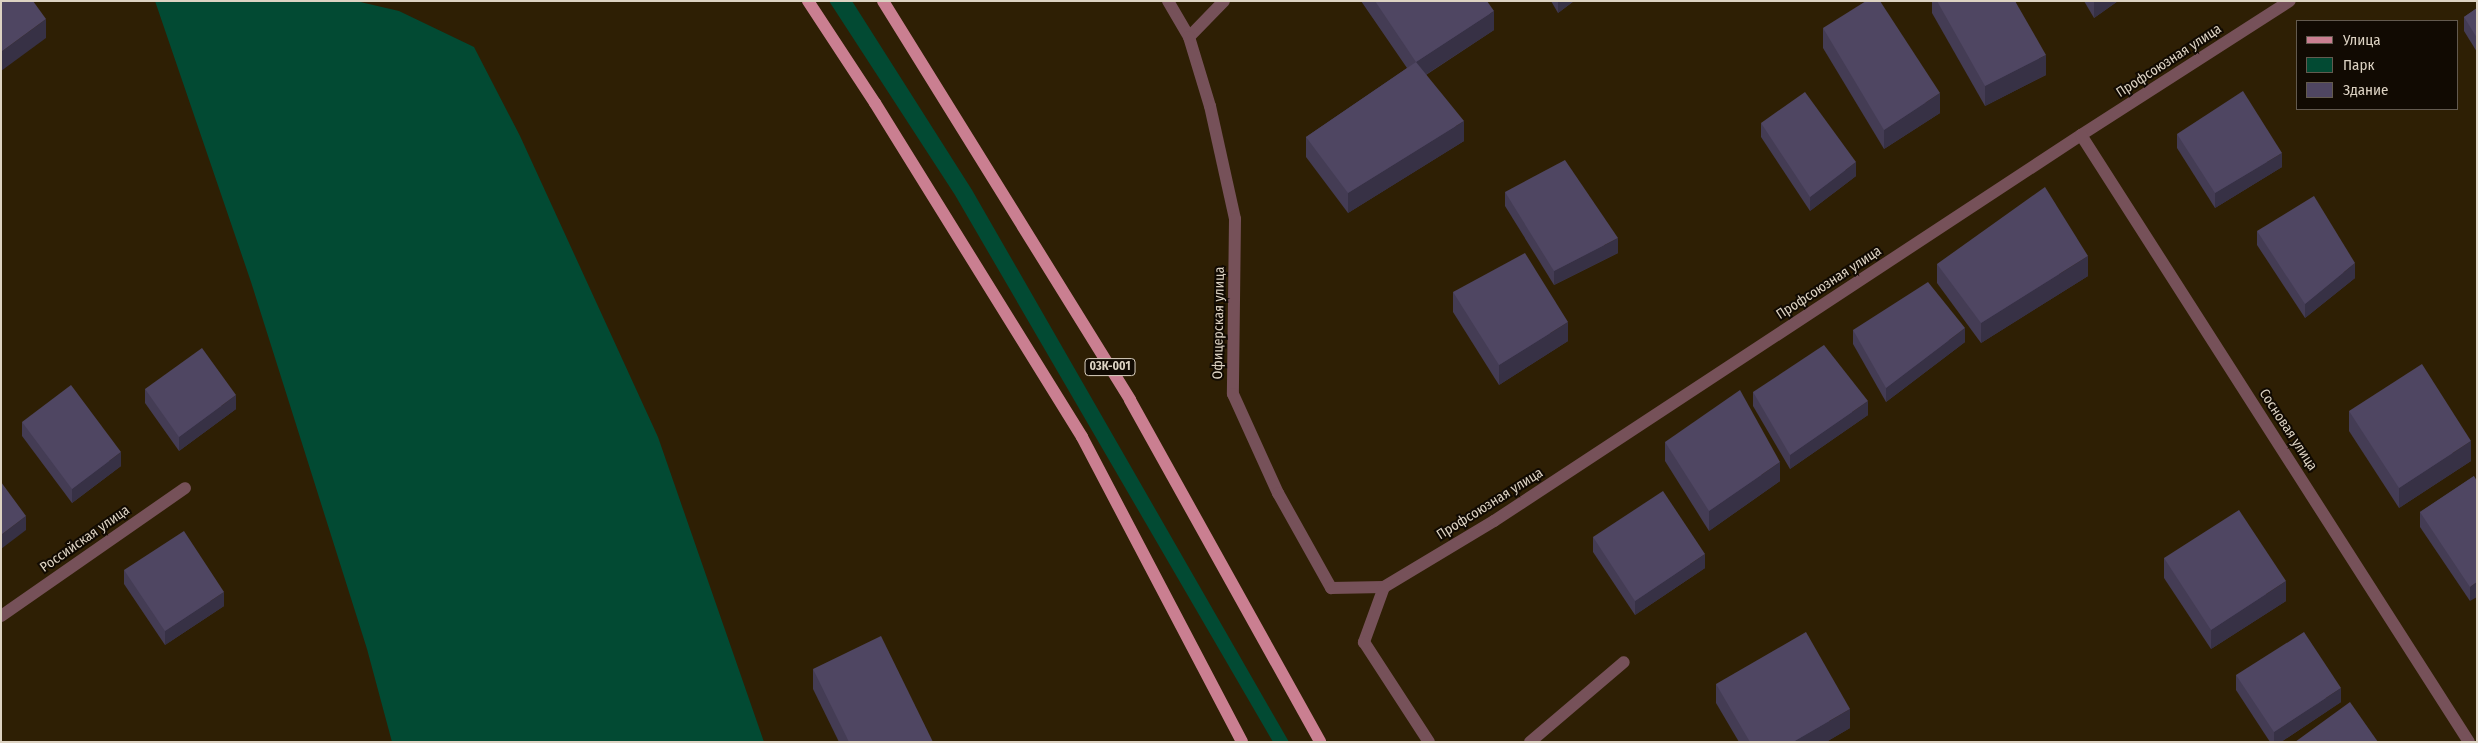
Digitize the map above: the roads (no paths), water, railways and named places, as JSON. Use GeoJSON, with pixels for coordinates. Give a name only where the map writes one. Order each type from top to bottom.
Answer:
{"type":"FeatureCollection","features":[{"type":"Feature","properties":{"kind":"main road"},"geometry":{"type":"LineString","coordinates":[[808,1],[875,103],[1082,437],[1242,742]]}},
{"type":"Feature","properties":{"kind":"main road","name":"03К-001"},"geometry":{"type":"LineString","coordinates":[[883,1],[1130,400],[1320,742]]}},
{"type":"Feature","properties":{"kind":"street"},"geometry":{"type":"LineString","coordinates":[[1168,1],[1189,37],[1224,1]]}},
{"type":"Feature","properties":{"kind":"street","name":"Профсоюзная улица"},"geometry":{"type":"LineString","coordinates":[[1384,587],[1494,521],[2080,135],[2290,1]]}},
{"type":"Feature","properties":{"kind":"street","name":"Офицерская улица"},"geometry":{"type":"LineString","coordinates":[[1189,37],[1210,106],[1235,219],[1232,394],[1278,493],[1331,588],[1384,587]]}},
{"type":"Feature","properties":{"kind":"street","name":"Сосновая улица"},"geometry":{"type":"LineString","coordinates":[[2080,135],[2469,742]]}},
{"type":"Feature","properties":{"kind":"street","name":"Российская улица"},"geometry":{"type":"LineString","coordinates":[[1,616],[185,488]]}},
{"type":"Feature","properties":{"kind":"street"},"geometry":{"type":"LineString","coordinates":[[1384,587],[1364,642],[1429,742]]}},
{"type":"Feature","properties":{"kind":"street"},"geometry":{"type":"LineString","coordinates":[[1530,742],[1624,662]]}}]}
